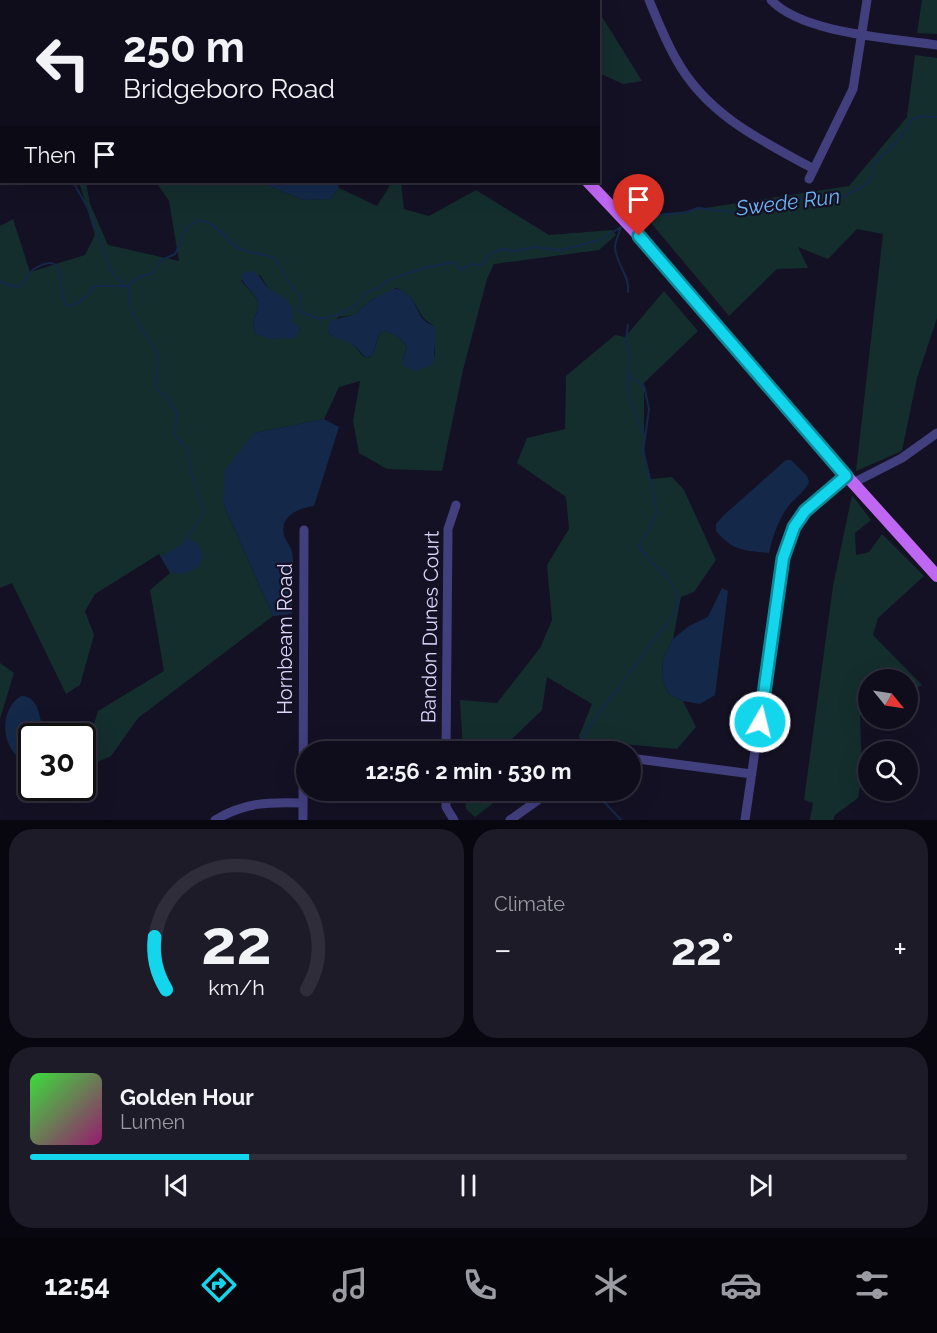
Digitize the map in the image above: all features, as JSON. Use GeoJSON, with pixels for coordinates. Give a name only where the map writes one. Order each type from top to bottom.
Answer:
{"type":"FeatureCollection","features":[{"type":"Feature","properties":{"kind":"main road"},"geometry":{"type":"LineString","coordinates":[[589,183],[639,236],[849,479],[937,576]]}},
{"type":"Feature","properties":{"kind":"street"},"geometry":{"type":"LineString","coordinates":[[648,0],[676,59],[698,90],[724,117],[755,138],[814,168]]}},
{"type":"Feature","properties":{"kind":"street"},"geometry":{"type":"LineString","coordinates":[[771,0],[789,14],[813,25],[937,45]]}},
{"type":"Feature","properties":{"kind":"street"},"geometry":{"type":"LineString","coordinates":[[809,179],[853,89],[867,0]]}},
{"type":"Feature","properties":{"kind":"street"},"geometry":{"type":"LineString","coordinates":[[745,820],[783,558],[794,527],[805,511],[849,479],[902,458],[937,433]]}},
{"type":"Feature","properties":{"kind":"street","name":"Bandon Dunes Court"},"geometry":{"type":"LineString","coordinates":[[446,741],[448,529],[456,505]]}},
{"type":"Feature","properties":{"kind":"street","name":"Hornbeam Road"},"geometry":{"type":"LineString","coordinates":[[303,820],[304,530]]}},
{"type":"Feature","properties":{"kind":"street"},"geometry":{"type":"LineString","coordinates":[[641,759],[752,774]]}},
{"type":"Feature","properties":{"kind":"street"},"geometry":{"type":"LineString","coordinates":[[446,801],[446,807],[454,820]]}},
{"type":"Feature","properties":{"kind":"street"},"geometry":{"type":"LineString","coordinates":[[510,820],[537,801]]}},
{"type":"Feature","properties":{"kind":"street"},"geometry":{"type":"LineString","coordinates":[[215,820],[229,812],[263,802],[302,803]]}},
{"type":"Feature","properties":{"kind":"green space"},"geometry":{"type":"Polygon","coordinates":[[[922,0],[937,0],[937,34],[917,33],[922,0]]]}},
{"type":"Feature","properties":{"kind":"green space"},"geometry":{"type":"Polygon","coordinates":[[[600,14],[642,81],[623,84],[600,73],[600,14]]]}},
{"type":"Feature","properties":{"kind":"green space"},"geometry":{"type":"Polygon","coordinates":[[[915,55],[937,58],[937,318],[917,378],[902,451],[856,471],[883,234],[857,229],[828,259],[798,247],[808,268],[777,269],[729,316],[646,217],[849,186],[907,117],[915,55]]]}},
{"type":"Feature","properties":{"kind":"green space"},"geometry":{"type":"Polygon","coordinates":[[[79,183],[86,183],[90,204],[108,245],[179,261],[169,201],[157,183],[262,183],[304,200],[330,199],[339,188],[377,206],[391,183],[401,183],[404,209],[429,216],[476,190],[549,235],[612,230],[616,235],[599,250],[494,264],[487,279],[463,370],[442,471],[387,469],[359,453],[353,421],[360,381],[339,387],[324,419],[254,433],[223,503],[273,616],[138,718],[111,756],[96,763],[94,723],[98,711],[164,671],[150,590],[170,573],[159,554],[95,594],[85,611],[94,635],[80,685],[66,694],[12,583],[0,588],[0,226],[13,219],[30,272],[85,255],[95,235],[79,183]],[[260,275],[241,280],[257,301],[258,309],[253,324],[256,334],[275,339],[300,329],[293,322],[290,304],[268,287],[260,275]],[[396,288],[371,300],[353,315],[338,317],[328,332],[352,344],[362,355],[369,358],[374,352],[379,334],[383,331],[390,333],[407,347],[403,366],[423,368],[435,355],[433,325],[423,317],[409,295],[396,288]]]}},
{"type":"Feature","properties":{"kind":"green space"},"geometry":{"type":"Polygon","coordinates":[[[664,291],[698,331],[644,383],[644,449],[651,479],[672,477],[684,490],[716,560],[694,592],[681,597],[673,639],[663,659],[662,678],[668,693],[683,701],[696,727],[677,749],[641,746],[641,741],[581,741],[579,736],[592,704],[547,677],[542,710],[510,741],[462,741],[460,700],[497,703],[540,648],[552,620],[547,565],[569,529],[566,497],[517,463],[527,438],[565,429],[566,376],[615,335],[625,337],[664,291]]]}},
{"type":"Feature","properties":{"kind":"green space"},"geometry":{"type":"Polygon","coordinates":[[[852,495],[871,520],[855,533],[856,555],[869,552],[882,534],[924,576],[878,618],[873,635],[906,669],[858,669],[858,729],[860,729],[861,741],[858,741],[858,798],[835,815],[833,820],[810,820],[813,803],[804,800],[833,586],[852,495]]]}},
{"type":"Feature","properties":{"kind":"green space"},"geometry":{"type":"Polygon","coordinates":[[[0,663],[14,673],[0,719],[0,663]]]}},
{"type":"Feature","properties":{"kind":"green space"},"geometry":{"type":"Polygon","coordinates":[[[466,801],[493,801],[475,817],[466,809],[466,801]]]}},
{"type":"Feature","properties":{"kind":"water"},"geometry":{"type":"Polygon","coordinates":[[[262,183],[338,183],[339,188],[330,199],[304,200],[262,183]]]}},
{"type":"Feature","properties":{"kind":"water"},"geometry":{"type":"Polygon","coordinates":[[[252,271],[290,305],[293,322],[300,327],[296,338],[270,339],[256,334],[253,324],[258,309],[257,301],[241,275],[252,271]]]}},
{"type":"Feature","properties":{"kind":"water"},"geometry":{"type":"Polygon","coordinates":[[[393,289],[408,295],[423,319],[435,327],[434,361],[416,371],[403,366],[407,347],[390,333],[383,331],[379,334],[373,354],[368,358],[352,344],[328,332],[332,320],[353,315],[371,300],[393,289]]]}},
{"type":"Feature","properties":{"kind":"water"},"geometry":{"type":"Polygon","coordinates":[[[324,419],[339,427],[314,506],[292,514],[287,518],[283,528],[293,558],[292,614],[273,616],[223,503],[225,470],[254,433],[324,419]]]}},
{"type":"Feature","properties":{"kind":"water"},"geometry":{"type":"Polygon","coordinates":[[[786,460],[791,460],[807,476],[809,482],[784,513],[769,553],[740,549],[728,543],[716,531],[716,524],[786,460]]]}},
{"type":"Feature","properties":{"kind":"water"},"geometry":{"type":"Polygon","coordinates":[[[189,539],[201,550],[200,563],[189,572],[170,572],[161,557],[189,539]]]}},
{"type":"Feature","properties":{"kind":"water"},"geometry":{"type":"Polygon","coordinates":[[[722,588],[728,591],[715,695],[700,704],[683,701],[668,693],[662,678],[663,659],[673,639],[689,626],[708,617],[722,588]]]}},
{"type":"Feature","properties":{"kind":"water"},"geometry":{"type":"Polygon","coordinates":[[[21,696],[32,700],[36,705],[41,723],[18,723],[18,757],[9,744],[5,726],[9,709],[21,696]]]}},
{"type":"Feature","properties":{"kind":"waterway","name":"Swede Run"},"geometry":{"type":"LineString","coordinates":[[636,221],[666,214],[685,213],[698,208],[733,212],[751,211],[799,200],[806,196],[843,197],[863,187],[874,175],[872,166],[897,142],[912,120],[922,116],[937,117]]}},
{"type":"Feature","properties":{"kind":"waterway"},"geometry":{"type":"LineString","coordinates":[[74,183],[89,210],[110,268],[118,280],[123,281],[123,288]]}},
{"type":"Feature","properties":{"kind":"waterway","name":"Swede Run"},"geometry":{"type":"LineString","coordinates":[[0,281],[19,287],[34,269],[53,264],[58,267],[67,306],[72,306],[83,299],[95,286],[128,286],[139,277],[153,273],[162,260],[175,254],[187,229],[194,223],[202,221],[215,227],[240,249],[276,259],[290,284],[301,296],[300,311],[319,319],[337,315],[356,305],[367,292],[380,287],[389,280],[424,268],[454,262],[461,270],[471,264],[481,265],[491,254],[502,249],[517,251],[533,247],[562,250],[600,240],[621,227]]}},
{"type":"Feature","properties":{"kind":"waterway"},"geometry":{"type":"LineString","coordinates":[[621,227],[615,246],[617,258],[627,280],[628,292]]}},
{"type":"Feature","properties":{"kind":"waterway"},"geometry":{"type":"LineString","coordinates":[[129,286],[129,302],[133,313],[158,354],[156,388],[170,401],[177,413],[175,435],[186,448],[204,510],[183,543]]}},
{"type":"Feature","properties":{"kind":"waterway"},"geometry":{"type":"LineString","coordinates":[[628,325],[626,338],[630,357],[629,397],[644,435]]}},
{"type":"Feature","properties":{"kind":"waterway"},"geometry":{"type":"LineString","coordinates":[[582,741],[589,727],[673,615],[677,604],[677,594],[673,585],[639,546],[652,525],[657,510],[643,452],[649,409],[644,386],[632,378],[629,373]]}},
{"type":"Feature","properties":{"kind":"waterway"},"geometry":{"type":"LineString","coordinates":[[603,801],[621,820]]}},
{"type":"Feature","properties":{"kind":"route"},"geometry":{"type":"LineString","coordinates":[[639,236],[846,476],[805,511],[794,527],[783,558],[760,722]]}}]}
